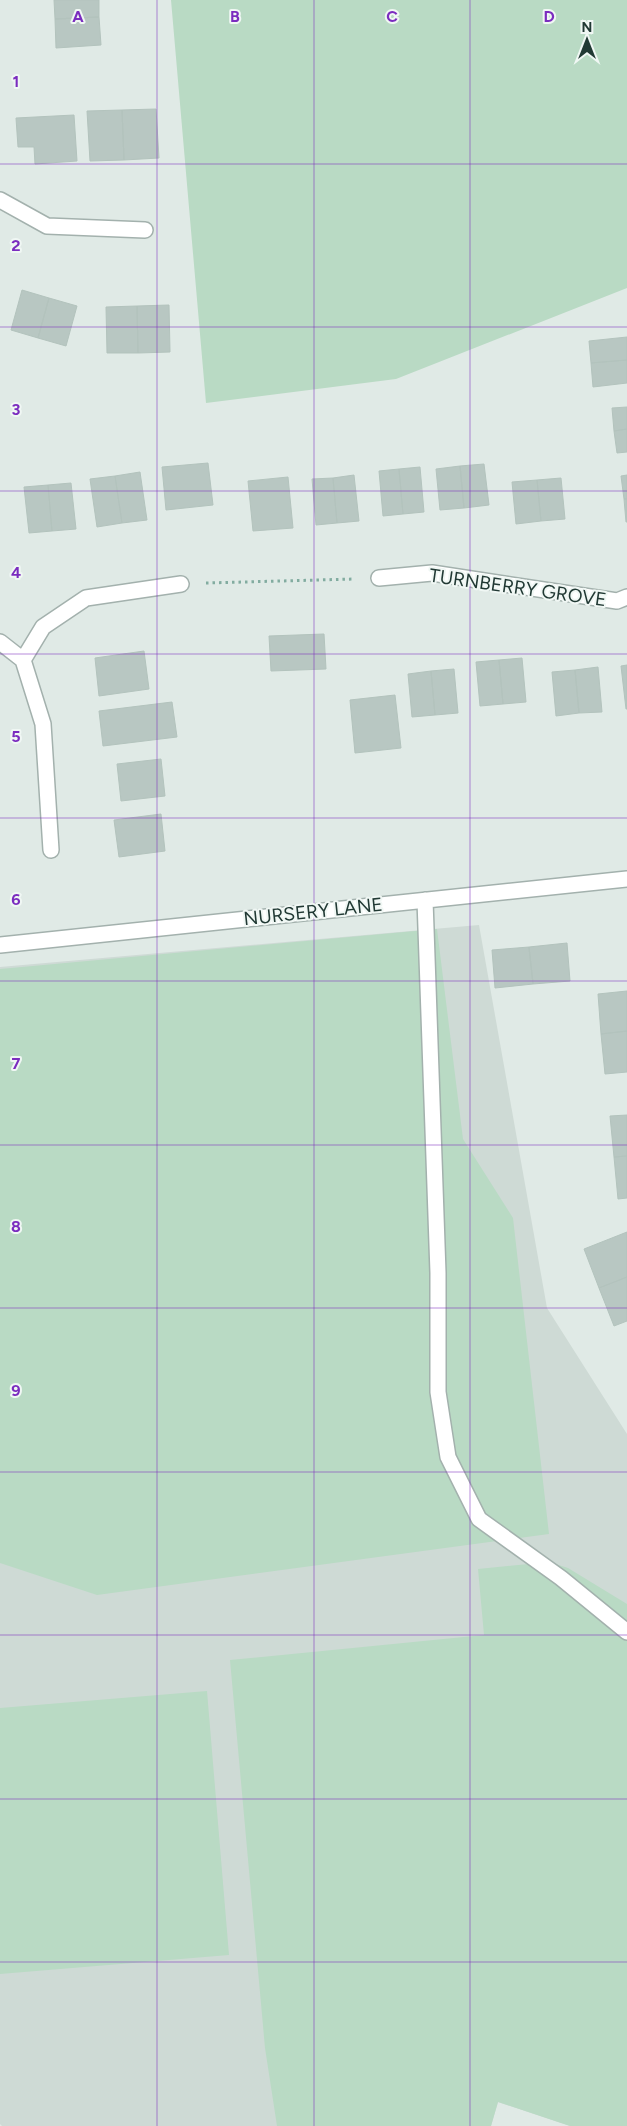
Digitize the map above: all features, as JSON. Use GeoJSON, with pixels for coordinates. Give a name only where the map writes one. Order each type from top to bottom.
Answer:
{"type":"FeatureCollection","features":[{"type":"Feature","properties":{"kind":"street"},"geometry":{"type":"LineString","coordinates":[[0,200],[47,226],[145,230]]}},
{"type":"Feature","properties":{"kind":"street","name":"TURNBERRY GROVE"},"geometry":{"type":"LineString","coordinates":[[379,578],[432,573],[617,601],[627,597]]}},
{"type":"Feature","properties":{"kind":"street"},"geometry":{"type":"LineString","coordinates":[[23,660],[43,627],[86,598],[181,584]]}},
{"type":"Feature","properties":{"kind":"street"},"geometry":{"type":"LineString","coordinates":[[0,642],[23,660],[43,724],[51,850]]}},
{"type":"Feature","properties":{"kind":"street","name":"NURSERY LANE"},"geometry":{"type":"LineString","coordinates":[[0,945],[627,879]]}},
{"type":"Feature","properties":{"kind":"street"},"geometry":{"type":"LineString","coordinates":[[425,900],[436,1214],[438,1392],[448,1457],[479,1519],[561,1578],[627,1632]]}},
{"type":"Feature","properties":{"kind":"path"},"geometry":{"type":"LineString","coordinates":[[181,584],[379,578]]}},
{"type":"Feature","properties":{"kind":"shaded area"},"geometry":{"type":"Polygon","coordinates":[[[479,925],[547,1308],[627,1434],[627,2126],[570,2126],[498,2102],[491,2126],[2,2126],[0,2124],[0,967],[479,925]]]}},
{"type":"Feature","properties":{"kind":"green space"},"geometry":{"type":"Polygon","coordinates":[[[171,0],[627,0],[627,288],[396,379],[206,403],[171,0]]]}},
{"type":"Feature","properties":{"kind":"green space"},"geometry":{"type":"Polygon","coordinates":[[[437,929],[463,1139],[513,1218],[549,1534],[97,1595],[0,1563],[0,969],[437,929]]]}},
{"type":"Feature","properties":{"kind":"green space"},"geometry":{"type":"Polygon","coordinates":[[[549,1562],[568,1568],[627,1604],[627,2126],[570,2126],[498,2102],[491,2126],[277,2126],[265,2048],[230,1660],[484,1635],[478,1569],[549,1562]]]}},
{"type":"Feature","properties":{"kind":"green space"},"geometry":{"type":"Polygon","coordinates":[[[207,1691],[229,1955],[0,1974],[0,1708],[207,1691]]]}},
{"type":"Feature","properties":{"kind":"building"},"geometry":{"type":"Polygon","coordinates":[[[54,0],[99,0],[99,17],[55,19],[54,0]]]}},
{"type":"Feature","properties":{"kind":"building"},"geometry":{"type":"Polygon","coordinates":[[[99,17],[101,45],[56,48],[55,19],[99,17]]]}},
{"type":"Feature","properties":{"kind":"building"},"geometry":{"type":"Polygon","coordinates":[[[156,109],[159,158],[124,160],[122,110],[156,109]]]}},
{"type":"Feature","properties":{"kind":"building"},"geometry":{"type":"Polygon","coordinates":[[[122,110],[124,160],[90,161],[87,111],[122,110]]]}},
{"type":"Feature","properties":{"kind":"building"},"geometry":{"type":"Polygon","coordinates":[[[74,115],[77,161],[35,164],[34,147],[18,147],[16,118],[74,115]]]}},
{"type":"Feature","properties":{"kind":"building"},"geometry":{"type":"Polygon","coordinates":[[[22,290],[49,298],[38,338],[11,330],[22,290]]]}},
{"type":"Feature","properties":{"kind":"building"},"geometry":{"type":"Polygon","coordinates":[[[49,298],[77,306],[66,346],[38,338],[49,298]]]}},
{"type":"Feature","properties":{"kind":"building"},"geometry":{"type":"Polygon","coordinates":[[[169,305],[170,352],[138,353],[137,306],[169,305]]]}},
{"type":"Feature","properties":{"kind":"building"},"geometry":{"type":"Polygon","coordinates":[[[137,306],[138,353],[107,353],[106,307],[137,306]]]}},
{"type":"Feature","properties":{"kind":"building"},"geometry":{"type":"Polygon","coordinates":[[[627,337],[627,360],[591,363],[589,341],[627,337]]]}},
{"type":"Feature","properties":{"kind":"building"},"geometry":{"type":"Polygon","coordinates":[[[627,360],[627,383],[593,387],[591,363],[627,360]]]}},
{"type":"Feature","properties":{"kind":"building"},"geometry":{"type":"Polygon","coordinates":[[[627,407],[627,429],[614,431],[612,408],[627,407]]]}},
{"type":"Feature","properties":{"kind":"building"},"geometry":{"type":"Polygon","coordinates":[[[627,429],[627,452],[617,453],[614,431],[627,429]]]}},
{"type":"Feature","properties":{"kind":"building"},"geometry":{"type":"Polygon","coordinates":[[[208,463],[213,505],[166,510],[162,467],[208,463]]]}},
{"type":"Feature","properties":{"kind":"building"},"geometry":{"type":"Polygon","coordinates":[[[484,464],[489,505],[464,508],[460,466],[484,464]]]}},
{"type":"Feature","properties":{"kind":"building"},"geometry":{"type":"Polygon","coordinates":[[[460,466],[464,508],[440,510],[436,469],[460,466]]]}},
{"type":"Feature","properties":{"kind":"building"},"geometry":{"type":"Polygon","coordinates":[[[420,467],[424,512],[403,514],[399,469],[420,467]]]}},
{"type":"Feature","properties":{"kind":"building"},"geometry":{"type":"Polygon","coordinates":[[[399,469],[403,514],[383,516],[379,471],[399,469]]]}},
{"type":"Feature","properties":{"kind":"building"},"geometry":{"type":"Polygon","coordinates":[[[140,472],[147,520],[122,523],[115,476],[140,472]]]}},
{"type":"Feature","properties":{"kind":"building"},"geometry":{"type":"Polygon","coordinates":[[[354,475],[359,521],[337,523],[333,478],[354,475]]]}},
{"type":"Feature","properties":{"kind":"building"},"geometry":{"type":"Polygon","coordinates":[[[627,475],[627,499],[624,499],[621,476],[627,475]]]}},
{"type":"Feature","properties":{"kind":"building"},"geometry":{"type":"Polygon","coordinates":[[[115,476],[122,523],[97,527],[90,479],[115,476]]]}},
{"type":"Feature","properties":{"kind":"building"},"geometry":{"type":"Polygon","coordinates":[[[288,477],[293,528],[253,531],[248,481],[288,477]]]}},
{"type":"Feature","properties":{"kind":"building"},"geometry":{"type":"Polygon","coordinates":[[[333,478],[337,523],[316,525],[312,479],[333,478]]]}},
{"type":"Feature","properties":{"kind":"building"},"geometry":{"type":"Polygon","coordinates":[[[561,478],[565,519],[541,521],[537,480],[561,478]]]}},
{"type":"Feature","properties":{"kind":"building"},"geometry":{"type":"Polygon","coordinates":[[[537,480],[541,521],[516,524],[512,482],[537,480]]]}},
{"type":"Feature","properties":{"kind":"building"},"geometry":{"type":"Polygon","coordinates":[[[71,483],[76,529],[52,531],[48,485],[71,483]]]}},
{"type":"Feature","properties":{"kind":"building"},"geometry":{"type":"Polygon","coordinates":[[[48,485],[52,531],[29,533],[24,487],[48,485]]]}},
{"type":"Feature","properties":{"kind":"building"},"geometry":{"type":"Polygon","coordinates":[[[624,499],[627,499],[627,522],[626,522],[624,499]]]}},
{"type":"Feature","properties":{"kind":"building"},"geometry":{"type":"Polygon","coordinates":[[[324,634],[326,669],[271,671],[269,636],[324,634]]]}},
{"type":"Feature","properties":{"kind":"building"},"geometry":{"type":"Polygon","coordinates":[[[144,651],[149,689],[99,696],[95,658],[144,651]]]}},
{"type":"Feature","properties":{"kind":"building"},"geometry":{"type":"Polygon","coordinates":[[[522,658],[526,702],[503,704],[499,660],[522,658]]]}},
{"type":"Feature","properties":{"kind":"building"},"geometry":{"type":"Polygon","coordinates":[[[499,660],[503,704],[480,706],[476,662],[499,660]]]}},
{"type":"Feature","properties":{"kind":"building"},"geometry":{"type":"Polygon","coordinates":[[[627,665],[627,709],[626,709],[621,666],[627,665]]]}},
{"type":"Feature","properties":{"kind":"building"},"geometry":{"type":"Polygon","coordinates":[[[598,667],[602,712],[579,713],[575,670],[598,667]]]}},
{"type":"Feature","properties":{"kind":"building"},"geometry":{"type":"Polygon","coordinates":[[[454,669],[458,713],[435,715],[431,671],[454,669]]]}},
{"type":"Feature","properties":{"kind":"building"},"geometry":{"type":"Polygon","coordinates":[[[575,670],[579,713],[556,716],[552,672],[575,670]]]}},
{"type":"Feature","properties":{"kind":"building"},"geometry":{"type":"Polygon","coordinates":[[[431,671],[435,715],[412,717],[408,674],[431,671]]]}},
{"type":"Feature","properties":{"kind":"building"},"geometry":{"type":"Polygon","coordinates":[[[395,695],[401,748],[355,753],[350,700],[395,695]]]}},
{"type":"Feature","properties":{"kind":"building"},"geometry":{"type":"Polygon","coordinates":[[[172,702],[177,737],[103,746],[99,711],[172,702]]]}},
{"type":"Feature","properties":{"kind":"building"},"geometry":{"type":"Polygon","coordinates":[[[161,759],[165,796],[121,801],[117,764],[161,759]]]}},
{"type":"Feature","properties":{"kind":"building"},"geometry":{"type":"Polygon","coordinates":[[[161,814],[165,851],[119,857],[114,820],[161,814]]]}},
{"type":"Feature","properties":{"kind":"building"},"geometry":{"type":"Polygon","coordinates":[[[567,943],[570,981],[533,984],[529,947],[567,943]]]}},
{"type":"Feature","properties":{"kind":"building"},"geometry":{"type":"Polygon","coordinates":[[[529,947],[533,984],[495,988],[492,950],[529,947]]]}},
{"type":"Feature","properties":{"kind":"building"},"geometry":{"type":"Polygon","coordinates":[[[627,991],[627,1031],[601,1034],[598,994],[627,991]]]}},
{"type":"Feature","properties":{"kind":"building"},"geometry":{"type":"Polygon","coordinates":[[[627,1031],[627,1072],[605,1074],[601,1034],[627,1031]]]}},
{"type":"Feature","properties":{"kind":"building"},"geometry":{"type":"Polygon","coordinates":[[[627,1115],[627,1156],[614,1157],[610,1116],[627,1115]]]}},
{"type":"Feature","properties":{"kind":"building"},"geometry":{"type":"Polygon","coordinates":[[[627,1156],[627,1198],[618,1199],[614,1157],[627,1156]]]}},
{"type":"Feature","properties":{"kind":"building"},"geometry":{"type":"Polygon","coordinates":[[[627,1232],[627,1277],[599,1288],[584,1249],[627,1232]]]}},
{"type":"Feature","properties":{"kind":"building"},"geometry":{"type":"Polygon","coordinates":[[[627,1277],[627,1321],[614,1326],[599,1288],[627,1277]]]}}]}
